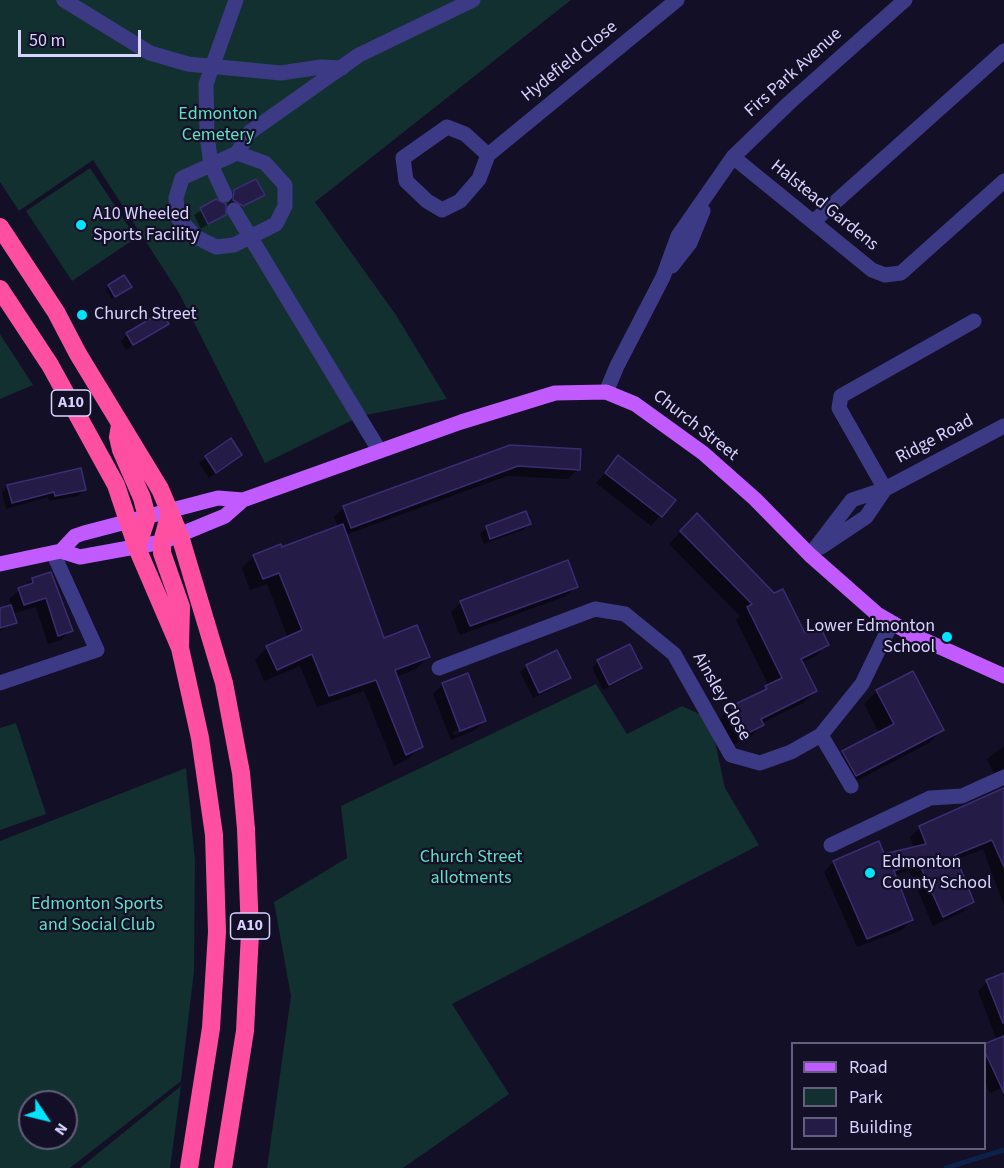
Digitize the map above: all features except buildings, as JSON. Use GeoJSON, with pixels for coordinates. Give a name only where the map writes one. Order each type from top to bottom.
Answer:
{"type":"FeatureCollection","features":[{"type":"Feature","properties":{"kind":"highway","name":"A10"},"geometry":{"type":"LineString","coordinates":[[3,231],[56,312],[120,425],[135,445],[170,512],[180,536],[224,683],[240,773],[250,885],[249,980],[237,1083],[223,1168]]}},
{"type":"Feature","properties":{"kind":"highway","name":"A10"},"geometry":{"type":"LineString","coordinates":[[0,289],[50,365],[116,485],[137,548],[147,564],[180,648],[209,788],[217,887],[211,1028],[189,1168]]}},
{"type":"Feature","properties":{"kind":"highway","name":"A10"},"geometry":{"type":"LineString","coordinates":[[120,425],[121,450],[142,498],[147,517]]}},
{"type":"Feature","properties":{"kind":"highway","name":"A10"},"geometry":{"type":"LineString","coordinates":[[170,512],[162,542],[162,553],[181,607],[180,648]]}},
{"type":"Feature","properties":{"kind":"highway"},"geometry":{"type":"LineString","coordinates":[[137,548],[147,517]]}},
{"type":"Feature","properties":{"kind":"main road","name":"Church Street"},"geometry":{"type":"LineString","coordinates":[[0,564],[57,552],[80,557],[162,542],[225,516],[243,500],[379,450],[555,393],[606,392],[635,404],[703,453],[861,602],[891,624],[1004,676]]}},
{"type":"Feature","properties":{"kind":"main road","name":"Church Street"},"geometry":{"type":"LineString","coordinates":[[57,552],[75,536],[84,533],[218,498],[243,500]]}},
{"type":"Feature","properties":{"kind":"street"},"geometry":{"type":"LineString","coordinates":[[64,0],[150,53],[212,68],[281,73],[321,67],[342,68]]}},
{"type":"Feature","properties":{"kind":"street"},"geometry":{"type":"LineString","coordinates":[[225,195],[211,165],[207,135],[206,84],[236,0]]}},
{"type":"Feature","properties":{"kind":"street"},"geometry":{"type":"LineString","coordinates":[[237,153],[265,163],[285,185],[285,206],[276,224],[234,245],[216,247],[196,237],[178,218],[176,198],[182,178],[237,153],[250,132],[359,56],[473,0]]}},
{"type":"Feature","properties":{"kind":"street","name":"Hydefield Close"},"geometry":{"type":"LineString","coordinates":[[488,155],[465,134],[447,127],[403,158],[406,181],[427,201],[442,210],[460,201],[479,179],[488,155],[677,0]]}},
{"type":"Feature","properties":{"kind":"street","name":"Firs Park Avenue"},"geometry":{"type":"LineString","coordinates":[[606,392],[616,366],[663,277],[690,243],[716,181],[733,157],[789,103],[905,0]]}},
{"type":"Feature","properties":{"kind":"street"},"geometry":{"type":"LineString","coordinates":[[813,222],[1004,51]]}},
{"type":"Feature","properties":{"kind":"street","name":"Halstead Gardens"},"geometry":{"type":"LineString","coordinates":[[733,157],[872,270],[885,276],[901,273],[1004,181]]}},
{"type":"Feature","properties":{"kind":"street"},"geometry":{"type":"LineString","coordinates":[[234,210],[379,450]]}},
{"type":"Feature","properties":{"kind":"street"},"geometry":{"type":"LineString","coordinates":[[885,489],[839,408],[841,396],[974,321]]}},
{"type":"Feature","properties":{"kind":"street","name":"Ridge Road"},"geometry":{"type":"LineString","coordinates":[[810,555],[852,500],[885,489],[1004,426]]}},
{"type":"Feature","properties":{"kind":"street"},"geometry":{"type":"LineString","coordinates":[[0,683],[97,650],[57,552]]}},
{"type":"Feature","properties":{"kind":"street","name":"Ainsley Close"},"geometry":{"type":"LineString","coordinates":[[439,668],[595,609],[625,614],[674,654],[731,755],[760,763],[790,752],[821,735],[862,684],[891,624]]}},
{"type":"Feature","properties":{"kind":"street"},"geometry":{"type":"LineString","coordinates":[[821,735],[851,786]]}},
{"type":"Feature","properties":{"kind":"street"},"geometry":{"type":"LineString","coordinates":[[831,845],[930,798],[962,796],[1004,777]]}},
{"type":"Feature","properties":{"kind":"green space","name":"Edmonton Cemetery"},"geometry":{"type":"Polygon","coordinates":[[[0,0],[571,0],[315,202],[396,315],[447,399],[361,416],[265,463],[179,293],[93,160],[19,211],[0,182],[0,0]]]}},
{"type":"Feature","properties":{"kind":"green space","name":"A10 Wheeled Sports Facility"},"geometry":{"type":"Polygon","coordinates":[[[90,168],[136,238],[72,281],[26,211],[90,168]]]}},
{"type":"Feature","properties":{"kind":"green space"},"geometry":{"type":"Polygon","coordinates":[[[0,334],[33,385],[0,399],[0,334]]]}},
{"type":"Feature","properties":{"kind":"green space","name":"Church Street allotments"},"geometry":{"type":"Polygon","coordinates":[[[596,684],[627,734],[682,706],[710,719],[725,788],[759,845],[452,1004],[509,1094],[403,1168],[267,1168],[291,996],[274,902],[347,858],[341,806],[596,684]]]}},
{"type":"Feature","properties":{"kind":"green space"},"geometry":{"type":"Polygon","coordinates":[[[16,723],[46,814],[0,830],[0,728],[16,723]]]}},
{"type":"Feature","properties":{"kind":"green space","name":"Edmonton Sports and Social Club"},"geometry":{"type":"Polygon","coordinates":[[[186,768],[195,860],[194,971],[181,1081],[70,1168],[0,1168],[0,841],[186,768]]]}},
{"type":"Feature","properties":{"kind":"green space"},"geometry":{"type":"Polygon","coordinates":[[[181,1086],[170,1168],[80,1168],[181,1086]]]}},
{"type":"Feature","properties":{"kind":"waterway"},"geometry":{"type":"LineString","coordinates":[[946,1168],[1004,1150]]}},
{"type":"Feature","properties":{"kind":"place","name":"A10 Wheeled Sports Facility"},"geometry":{"type":"Point","coordinates":[81,225]}},
{"type":"Feature","properties":{"kind":"place","name":"Church Street"},"geometry":{"type":"Point","coordinates":[82,315]}},
{"type":"Feature","properties":{"kind":"place","name":"Lower Edmonton School"},"geometry":{"type":"Point","coordinates":[947,637]}},
{"type":"Feature","properties":{"kind":"place","name":"Edmonton County School"},"geometry":{"type":"Point","coordinates":[870,873]}}]}
